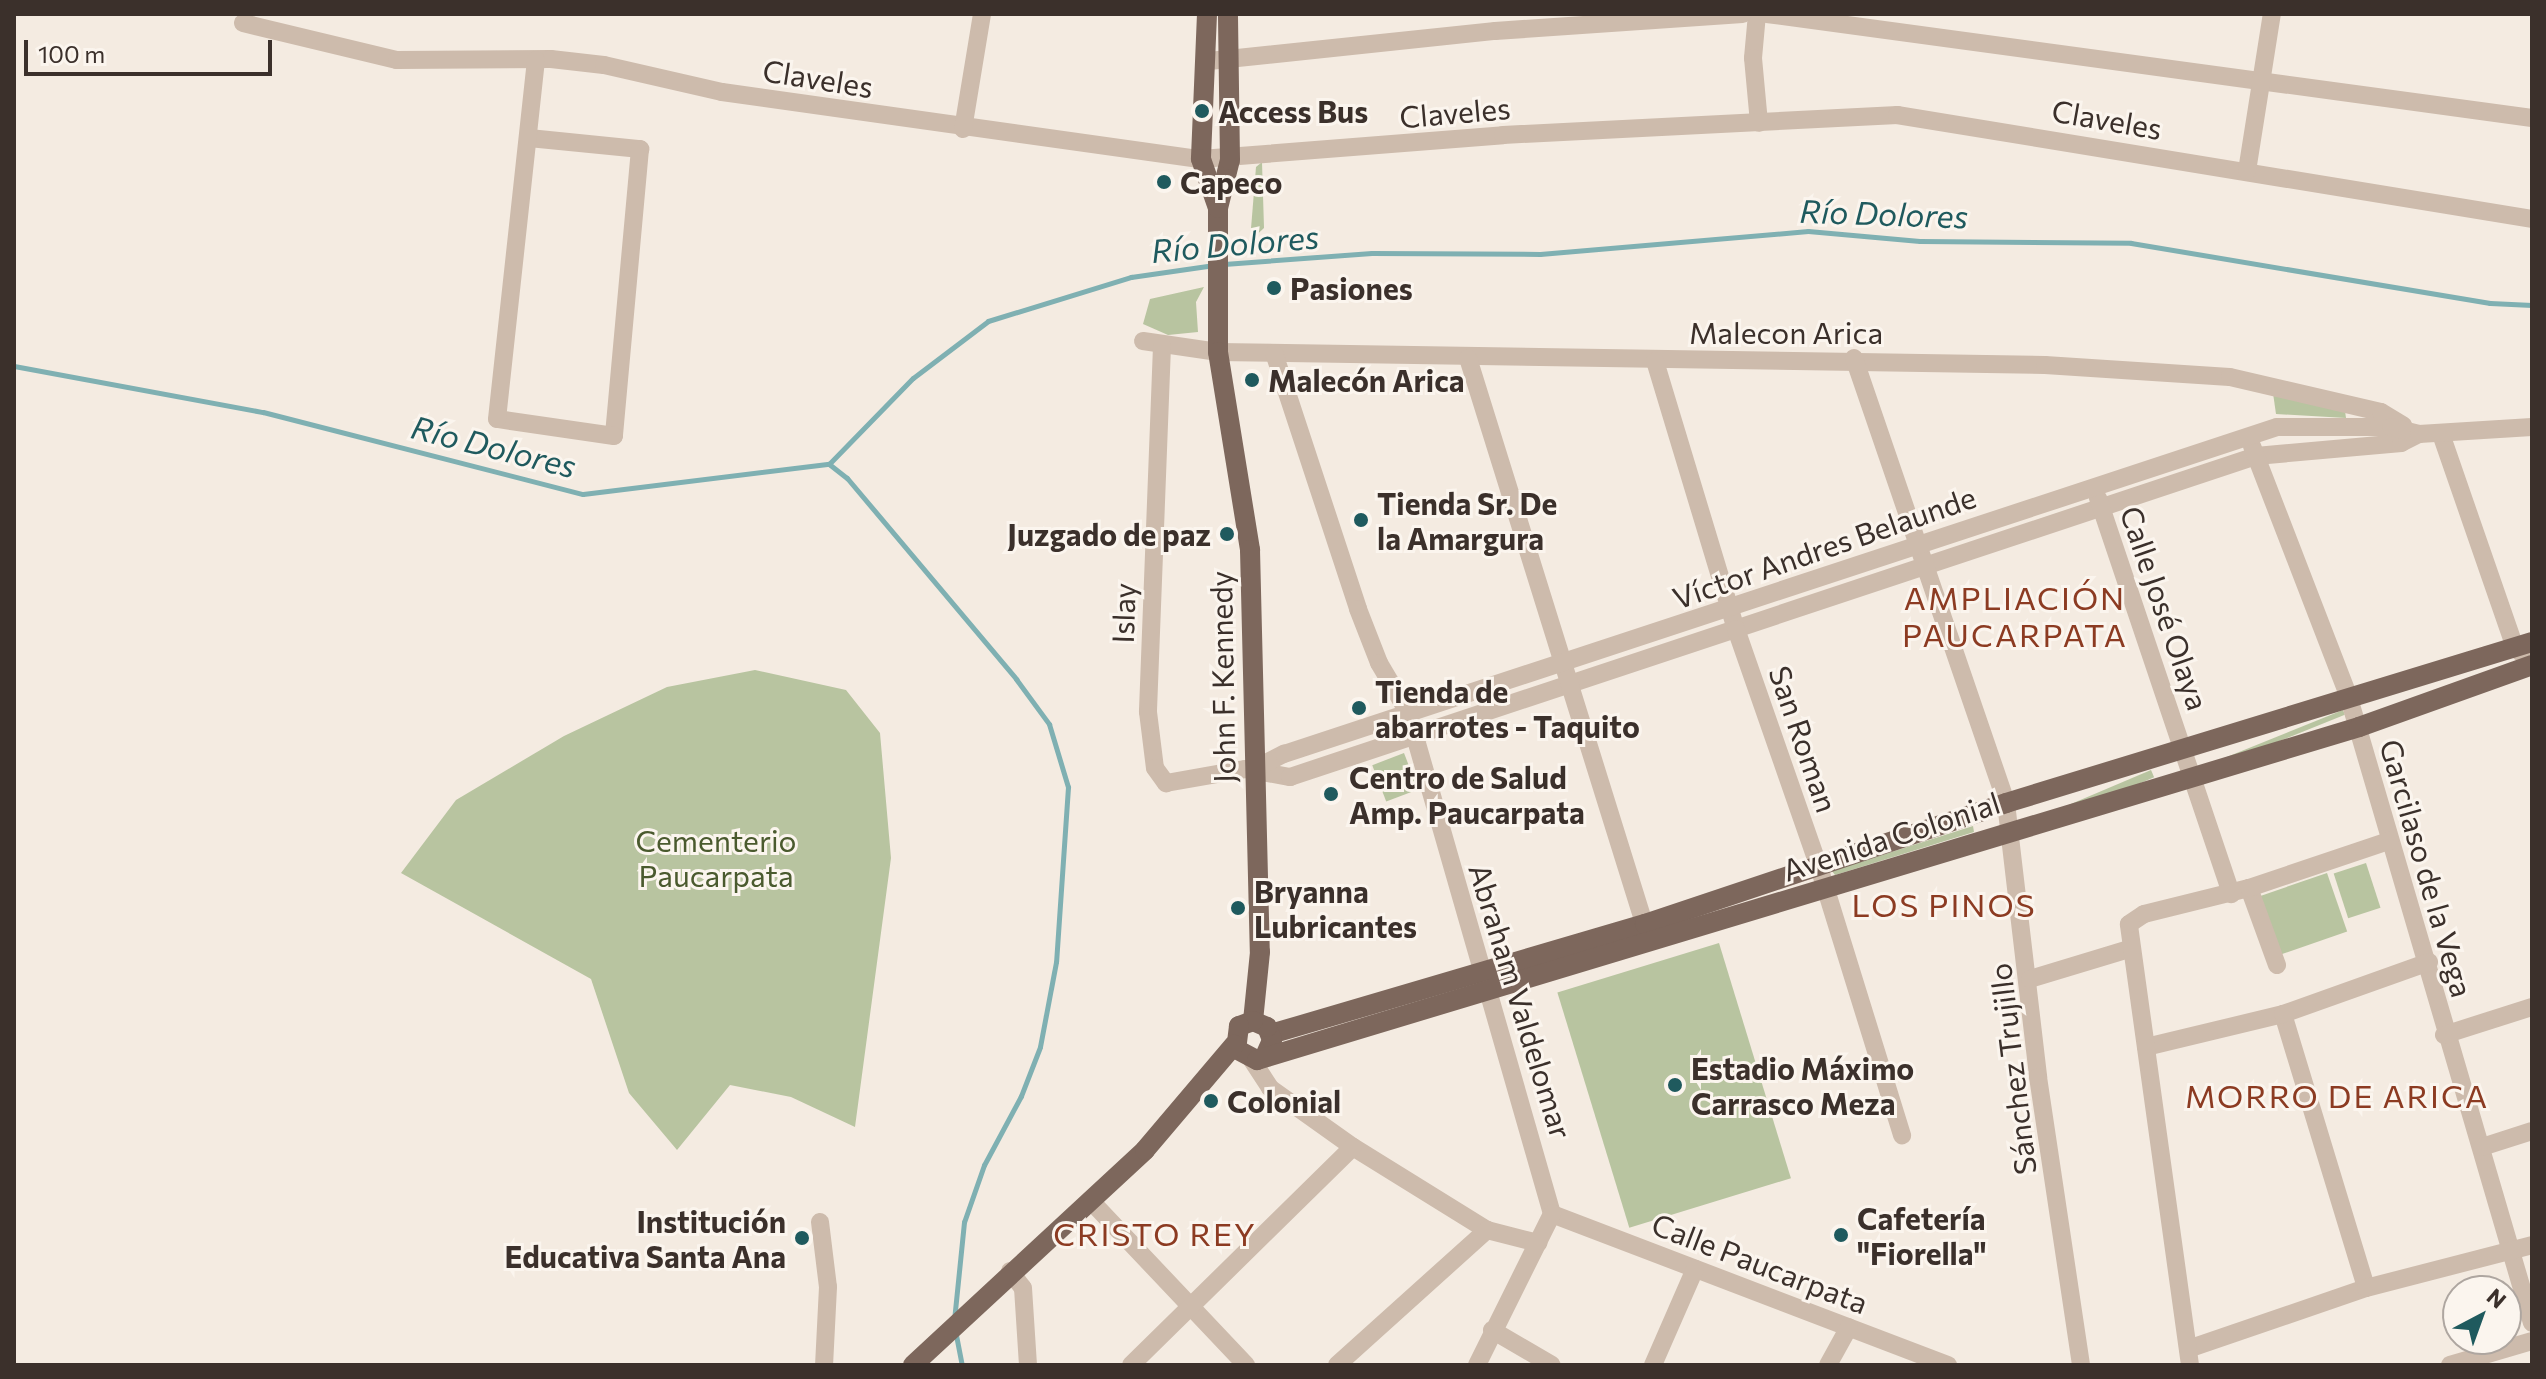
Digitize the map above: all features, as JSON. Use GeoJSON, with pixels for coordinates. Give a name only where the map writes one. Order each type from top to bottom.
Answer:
{"type":"FeatureCollection","features":[{"type":"Feature","properties":{"kind":"main road"},"geometry":{"type":"LineString","coordinates":[[1207,14],[1209,61],[1201,159],[1218,208]]}},
{"type":"Feature","properties":{"kind":"main road"},"geometry":{"type":"LineString","coordinates":[[1218,208],[1230,160],[1228,14]]}},
{"type":"Feature","properties":{"kind":"main road","name":"John F. Kennedy"},"geometry":{"type":"LineString","coordinates":[[1218,208],[1218,352],[1250,550],[1260,952],[1253,1021]]}},
{"type":"Feature","properties":{"kind":"main road","name":"Avenida Colonial"},"geometry":{"type":"LineString","coordinates":[[1250,1055],[1487,993],[1819,867],[2006,803],[2523,645]]}},
{"type":"Feature","properties":{"kind":"main road","name":"Avenida Colonial"},"geometry":{"type":"LineString","coordinates":[[1271,1034],[1481,972],[1823,889],[2009,829],[2359,727],[2532,664]]}},
{"type":"Feature","properties":{"kind":"main road"},"geometry":{"type":"LineString","coordinates":[[913,1365],[1010,1271],[1145,1150],[1204,1081],[1250,1055],[1271,1034],[1253,1021],[1239,1026],[1250,1055]]}},
{"type":"Feature","properties":{"kind":"street"},"geometry":{"type":"LineString","coordinates":[[963,129],[982,14]]}},
{"type":"Feature","properties":{"kind":"street"},"geometry":{"type":"LineString","coordinates":[[1209,61],[1571,21],[1742,14]]}},
{"type":"Feature","properties":{"kind":"street"},"geometry":{"type":"LineString","coordinates":[[1757,14],[1753,58],[1759,123]]}},
{"type":"Feature","properties":{"kind":"street"},"geometry":{"type":"LineString","coordinates":[[1767,14],[2532,118]]}},
{"type":"Feature","properties":{"kind":"street"},"geometry":{"type":"LineString","coordinates":[[2247,171],[2272,14]]}},
{"type":"Feature","properties":{"kind":"street","name":"Claveles"},"geometry":{"type":"LineString","coordinates":[[243,23],[397,60],[536,60],[604,65],[722,92],[963,129],[1201,159],[1230,160],[1503,135],[1897,115],[2532,219]]}},
{"type":"Feature","properties":{"kind":"street"},"geometry":{"type":"LineString","coordinates":[[529,138],[640,149],[614,436],[497,419],[536,60]]}},
{"type":"Feature","properties":{"kind":"street","name":"Malecon Arica"},"geometry":{"type":"LineString","coordinates":[[1152,343],[1218,352],[1468,358],[1655,361],[1854,358],[2230,377],[2381,412],[2419,434]]}},
{"type":"Feature","properties":{"kind":"street","name":"Islay"},"geometry":{"type":"LineString","coordinates":[[1152,343],[1148,712],[1155,768],[1166,783]]}},
{"type":"Feature","properties":{"kind":"street","name":"Abraham Valdelomar"},"geometry":{"type":"LineString","coordinates":[[1274,353],[1358,609],[1379,663],[1408,712],[1552,1214]]}},
{"type":"Feature","properties":{"kind":"street"},"geometry":{"type":"LineString","coordinates":[[1468,358],[1648,933]]}},
{"type":"Feature","properties":{"kind":"street","name":"Sánchez Trujillo"},"geometry":{"type":"LineString","coordinates":[[1854,358],[2006,803],[2030,979],[2038,1077],[2081,1365]]}},
{"type":"Feature","properties":{"kind":"street","name":"San Roman"},"geometry":{"type":"LineString","coordinates":[[1655,361],[1729,608],[1819,867],[1823,889],[1902,1135]]}},
{"type":"Feature","properties":{"kind":"street","name":"Víctor Andres Belaunde"},"geometry":{"type":"LineString","coordinates":[[1166,783],[1254,769],[1408,712],[1564,665],[2094,485],[2277,427],[2391,427],[2419,434],[2532,427]]}},
{"type":"Feature","properties":{"kind":"street","name":"Víctor Andres Belaunde"},"geometry":{"type":"LineString","coordinates":[[1254,769],[1290,777],[2256,456],[2401,443],[2419,434]]}},
{"type":"Feature","properties":{"kind":"street"},"geometry":{"type":"LineString","coordinates":[[2441,434],[2532,664]]}},
{"type":"Feature","properties":{"kind":"street","name":"Garcilaso de la Vega"},"geometry":{"type":"LineString","coordinates":[[2249,436],[2359,727],[2389,841],[2429,962],[2444,1035],[2482,1147],[2532,1323]]}},
{"type":"Feature","properties":{"kind":"street","name":"Calle José Olaya"},"geometry":{"type":"LineString","coordinates":[[2094,485],[2183,749],[2240,891],[2277,965]]}},
{"type":"Feature","properties":{"kind":"street"},"geometry":{"type":"LineString","coordinates":[[2389,841],[2240,891],[2144,914],[2129,924],[2129,949],[2146,1047],[2189,1357],[2366,1288],[2532,1245]]}},
{"type":"Feature","properties":{"kind":"street"},"geometry":{"type":"LineString","coordinates":[[2030,979],[2129,949]]}},
{"type":"Feature","properties":{"kind":"street"},"geometry":{"type":"LineString","coordinates":[[2146,1047],[2283,1014],[2429,962]]}},
{"type":"Feature","properties":{"kind":"street"},"geometry":{"type":"LineString","coordinates":[[2444,1035],[2532,1007]]}},
{"type":"Feature","properties":{"kind":"street"},"geometry":{"type":"LineString","coordinates":[[2283,1014],[2366,1288]]}},
{"type":"Feature","properties":{"kind":"street"},"geometry":{"type":"LineString","coordinates":[[1250,1055],[1270,1088],[1353,1147],[1487,1230],[1538,1243]]}},
{"type":"Feature","properties":{"kind":"street"},"geometry":{"type":"LineString","coordinates":[[2482,1147],[2532,1131]]}},
{"type":"Feature","properties":{"kind":"street"},"geometry":{"type":"LineString","coordinates":[[1131,1365],[1192,1309],[1353,1147]]}},
{"type":"Feature","properties":{"kind":"street"},"geometry":{"type":"LineString","coordinates":[[1090,1200],[1246,1365]]}},
{"type":"Feature","properties":{"kind":"street"},"geometry":{"type":"LineString","coordinates":[[1477,1365],[1552,1214]]}},
{"type":"Feature","properties":{"kind":"street","name":"Calle Paucarpata"},"geometry":{"type":"LineString","coordinates":[[1552,1214],[1948,1365]]}},
{"type":"Feature","properties":{"kind":"street"},"geometry":{"type":"LineString","coordinates":[[820,1222],[828,1287],[824,1365]]}},
{"type":"Feature","properties":{"kind":"street"},"geometry":{"type":"LineString","coordinates":[[1337,1365],[1487,1230]]}},
{"type":"Feature","properties":{"kind":"street"},"geometry":{"type":"LineString","coordinates":[[1653,1365],[1695,1269]]}},
{"type":"Feature","properties":{"kind":"street"},"geometry":{"type":"LineString","coordinates":[[1010,1271],[1023,1288],[1028,1365]]}},
{"type":"Feature","properties":{"kind":"street"},"geometry":{"type":"LineString","coordinates":[[1828,1365],[1849,1327]]}},
{"type":"Feature","properties":{"kind":"street"},"geometry":{"type":"LineString","coordinates":[[1492,1330],[1552,1365]]}},
{"type":"Feature","properties":{"kind":"street"},"geometry":{"type":"LineString","coordinates":[[2450,1365],[2532,1341]]}},
{"type":"Feature","properties":{"kind":"green space"},"geometry":{"type":"Polygon","coordinates":[[[1262,162],[1264,228],[1250,241],[1256,167],[1262,162]]]}},
{"type":"Feature","properties":{"kind":"green space"},"geometry":{"type":"Polygon","coordinates":[[[1204,287],[1196,302],[1198,332],[1168,335],[1143,324],[1150,299],[1204,287]]]}},
{"type":"Feature","properties":{"kind":"green space"},"geometry":{"type":"Polygon","coordinates":[[[2273,393],[2345,411],[2346,418],[2276,414],[2273,393]]]}},
{"type":"Feature","properties":{"kind":"green space","name":"Cementerio Paucarpata"},"geometry":{"type":"Polygon","coordinates":[[[755,670],[846,690],[880,733],[891,858],[855,1127],[791,1097],[730,1085],[677,1150],[629,1093],[591,979],[401,873],[456,800],[564,736],[667,687],[755,670]]]}},
{"type":"Feature","properties":{"kind":"green space"},"geometry":{"type":"Polygon","coordinates":[[[2343,710],[2345,715],[2206,771],[2204,766],[2343,710]]]}},
{"type":"Feature","properties":{"kind":"green space"},"geometry":{"type":"Polygon","coordinates":[[[1404,753],[1418,789],[1386,802],[1372,765],[1404,753]]]}},
{"type":"Feature","properties":{"kind":"green space"},"geometry":{"type":"Polygon","coordinates":[[[2151,770],[2154,777],[2016,836],[2013,829],[2151,770]]]}},
{"type":"Feature","properties":{"kind":"green space"},"geometry":{"type":"Polygon","coordinates":[[[1973,826],[1974,832],[1835,875],[1832,871],[1973,826]]]}},
{"type":"Feature","properties":{"kind":"green space"},"geometry":{"type":"Polygon","coordinates":[[[2366,863],[2381,908],[2348,918],[2334,874],[2366,863]]]}},
{"type":"Feature","properties":{"kind":"green space"},"geometry":{"type":"Polygon","coordinates":[[[2327,873],[2347,932],[2267,959],[2247,901],[2327,873]]]}},
{"type":"Feature","properties":{"kind":"green space","name":"Estadio Máximo Carrasco Meza"},"geometry":{"type":"Polygon","coordinates":[[[1719,943],[1791,1178],[1629,1228],[1557,992],[1719,943]]]}},
{"type":"Feature","properties":{"kind":"waterway","name":"Río Dolores"},"geometry":{"type":"LineString","coordinates":[[1224,264],[1372,253],[1540,254],[1808,231],[1920,241],[2131,243],[2490,303],[2532,305]]}},
{"type":"Feature","properties":{"kind":"waterway","name":"Río Dolores"},"geometry":{"type":"LineString","coordinates":[[14,366],[263,412],[583,494],[829,464],[913,378],[988,321],[1131,277],[1214,265]]}},
{"type":"Feature","properties":{"kind":"waterway"},"geometry":{"type":"LineString","coordinates":[[829,464],[847,478],[1016,679],[1049,724],[1068,787],[1056,962],[1040,1047],[1021,1096],[984,1165],[964,1222],[954,1321]]}},
{"type":"Feature","properties":{"kind":"waterway"},"geometry":{"type":"LineString","coordinates":[[956,1335],[962,1365]]}},
{"type":"Feature","properties":{"kind":"place","name":"Access Bus"},"geometry":{"type":"Point","coordinates":[1202,111]}},
{"type":"Feature","properties":{"kind":"place","name":"Capeco"},"geometry":{"type":"Point","coordinates":[1164,182]}},
{"type":"Feature","properties":{"kind":"place","name":"Pasiones"},"geometry":{"type":"Point","coordinates":[1274,288]}},
{"type":"Feature","properties":{"kind":"place","name":"Malecón Arica"},"geometry":{"type":"Point","coordinates":[1252,380]}},
{"type":"Feature","properties":{"kind":"place","name":"Tienda Sr. De la Amargura"},"geometry":{"type":"Point","coordinates":[1361,520]}},
{"type":"Feature","properties":{"kind":"place","name":"Juzgado de paz"},"geometry":{"type":"Point","coordinates":[1227,534]}},
{"type":"Feature","properties":{"kind":"place","name":"Tienda de abarrotes - Taquito"},"geometry":{"type":"Point","coordinates":[1359,708]}},
{"type":"Feature","properties":{"kind":"place","name":"Centro de Salud Amp. Paucarpata"},"geometry":{"type":"Point","coordinates":[1331,794]}},
{"type":"Feature","properties":{"kind":"place","name":"Bryanna Lubricantes"},"geometry":{"type":"Point","coordinates":[1238,908]}},
{"type":"Feature","properties":{"kind":"place","name":"Estadio Máximo Carrasco Meza"},"geometry":{"type":"Point","coordinates":[1675,1085]}},
{"type":"Feature","properties":{"kind":"place","name":"Colonial"},"geometry":{"type":"Point","coordinates":[1211,1101]}},
{"type":"Feature","properties":{"kind":"place","name":"Cafetería \"Fiorella\""},"geometry":{"type":"Point","coordinates":[1841,1235]}},
{"type":"Feature","properties":{"kind":"place","name":"Institución Educativa Santa Ana"},"geometry":{"type":"Point","coordinates":[802,1238]}},
{"type":"Feature","properties":{"kind":"district","name":"AMPLIACIÓN PAUCARPATA"},"geometry":{"type":"Point","coordinates":[2015,616]}},
{"type":"Feature","properties":{"kind":"district","name":"LOS PINOS"},"geometry":{"type":"Point","coordinates":[1944,904]}},
{"type":"Feature","properties":{"kind":"district","name":"MORRO DE ARICA"},"geometry":{"type":"Point","coordinates":[2337,1095]}},
{"type":"Feature","properties":{"kind":"district","name":"CRISTO REY"},"geometry":{"type":"Point","coordinates":[1155,1233]}}]}
